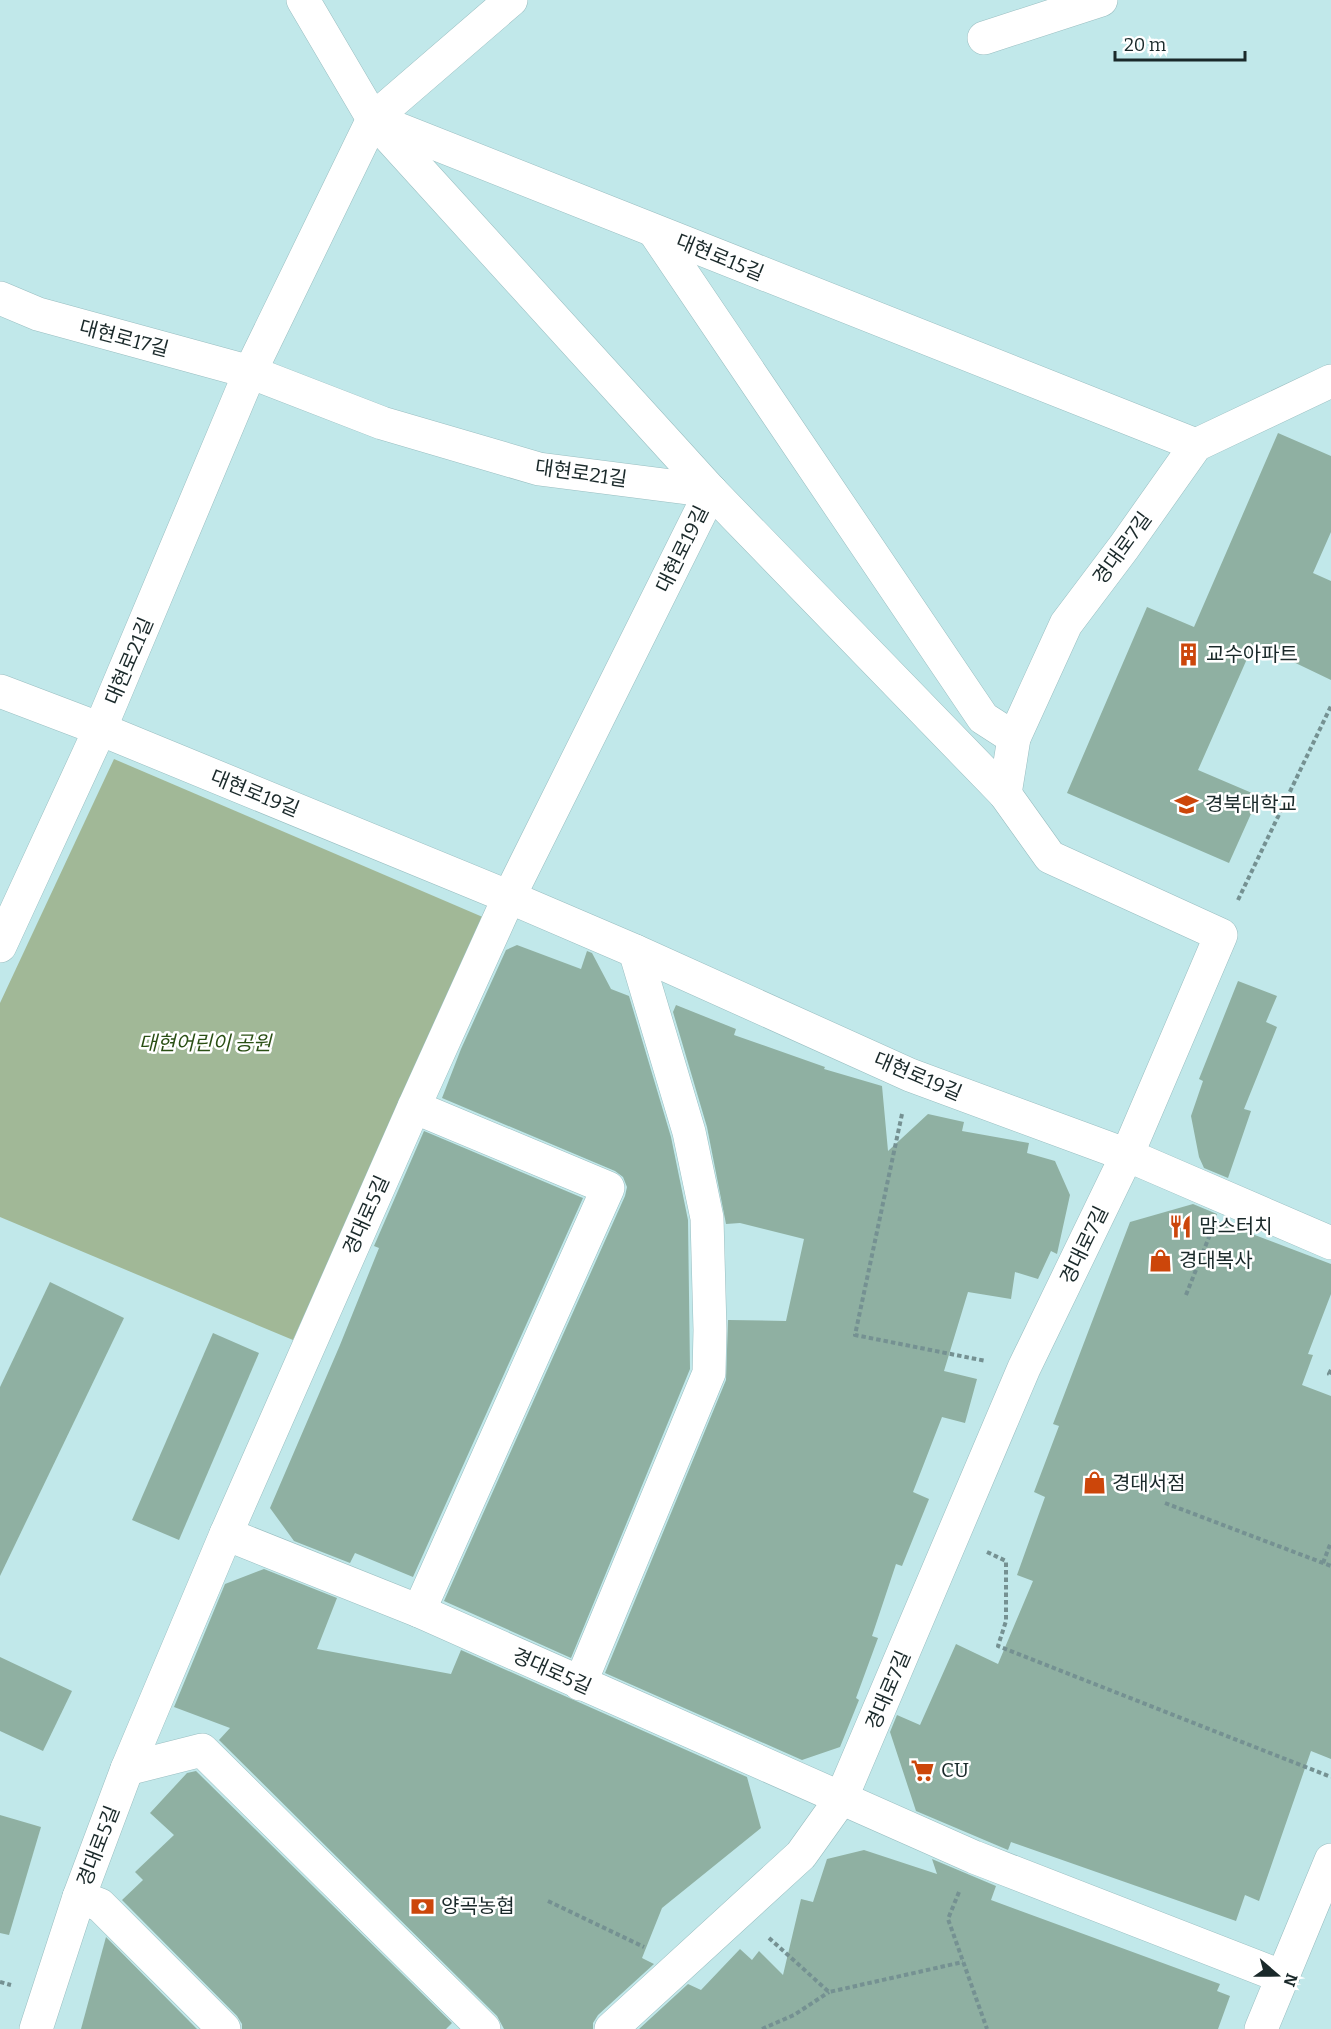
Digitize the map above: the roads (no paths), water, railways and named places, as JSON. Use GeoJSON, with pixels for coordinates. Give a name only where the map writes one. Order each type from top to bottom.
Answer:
{"type":"FeatureCollection","features":[{"type":"Feature","properties":{"kind":"street"},"geometry":{"type":"LineString","coordinates":[[303,0],[373,119],[711,491],[1005,794]]}},
{"type":"Feature","properties":{"kind":"street","name":"대현로21길"},"geometry":{"type":"LineString","coordinates":[[0,946],[100,729],[250,372],[373,119],[511,0]]}},
{"type":"Feature","properties":{"kind":"street"},"geometry":{"type":"LineString","coordinates":[[984,38],[1101,0]]}},
{"type":"Feature","properties":{"kind":"street","name":"대현로15길"},"geometry":{"type":"LineString","coordinates":[[373,119],[1196,445]]}},
{"type":"Feature","properties":{"kind":"street"},"geometry":{"type":"LineString","coordinates":[[654,231],[983,718],[1014,738]]}},
{"type":"Feature","properties":{"kind":"street","name":"대현로17길"},"geometry":{"type":"LineString","coordinates":[[0,298],[38,314],[250,372]]}},
{"type":"Feature","properties":{"kind":"street","name":"대현로21길"},"geometry":{"type":"LineString","coordinates":[[250,372],[382,423],[538,469],[711,491]]}},
{"type":"Feature","properties":{"kind":"street","name":"경대로7길"},"geometry":{"type":"LineString","coordinates":[[611,2029],[801,1855],[842,1799],[1023,1368],[1127,1155],[1221,935],[1050,857],[1005,794],[1014,738],[1066,624],[1196,445],[1331,381]]}},
{"type":"Feature","properties":{"kind":"street","name":"대현로19길"},"geometry":{"type":"LineString","coordinates":[[509,897],[711,491]]}},
{"type":"Feature","properties":{"kind":"street","name":"대현로19길"},"geometry":{"type":"LineString","coordinates":[[0,691],[100,729],[509,897],[910,1075],[1127,1155],[1331,1243]]}},
{"type":"Feature","properties":{"kind":"street","name":"경대로5길"},"geometry":{"type":"LineString","coordinates":[[36,2029],[79,1897],[127,1769],[226,1533],[509,897]]}},
{"type":"Feature","properties":{"kind":"street"},"geometry":{"type":"LineString","coordinates":[[580,1683],[709,1373],[707,1218],[689,1132],[635,951]]}},
{"type":"Feature","properties":{"kind":"street"},"geometry":{"type":"LineString","coordinates":[[414,1107],[608,1188],[419,1611]]}},
{"type":"Feature","properties":{"kind":"street","name":"경대로5길"},"geometry":{"type":"LineString","coordinates":[[226,1533],[419,1611],[842,1799]]}},
{"type":"Feature","properties":{"kind":"street"},"geometry":{"type":"LineString","coordinates":[[127,1769],[202,1750],[484,2029]]}},
{"type":"Feature","properties":{"kind":"street"},"geometry":{"type":"LineString","coordinates":[[842,1799],[974,1857],[1283,1977]]}},
{"type":"Feature","properties":{"kind":"street"},"geometry":{"type":"LineString","coordinates":[[1261,2029],[1331,1860]]}},
{"type":"Feature","properties":{"kind":"street"},"geometry":{"type":"LineString","coordinates":[[79,1897],[100,1905],[225,2029]]}},
{"type":"Feature","properties":{"kind":"place","name":"교수아파트"},"geometry":{"type":"Point","coordinates":[1188,654]}},
{"type":"Feature","properties":{"kind":"place","name":"경북대학교"},"geometry":{"type":"Point","coordinates":[1187,804]}},
{"type":"Feature","properties":{"kind":"place","name":"맘스터치"},"geometry":{"type":"Point","coordinates":[1181,1226]}},
{"type":"Feature","properties":{"kind":"place","name":"경대복사"},"geometry":{"type":"Point","coordinates":[1161,1260]}},
{"type":"Feature","properties":{"kind":"place","name":"경대서점"},"geometry":{"type":"Point","coordinates":[1094,1483]}},
{"type":"Feature","properties":{"kind":"place","name":"CU"},"geometry":{"type":"Point","coordinates":[923,1770]}},
{"type":"Feature","properties":{"kind":"place","name":"양곡농협"},"geometry":{"type":"Point","coordinates":[423,1906]}},
{"type":"Feature","properties":{"kind":"park label","name":"대현어린이 공원"},"geometry":{"type":"Point","coordinates":[205,1043]}}]}
